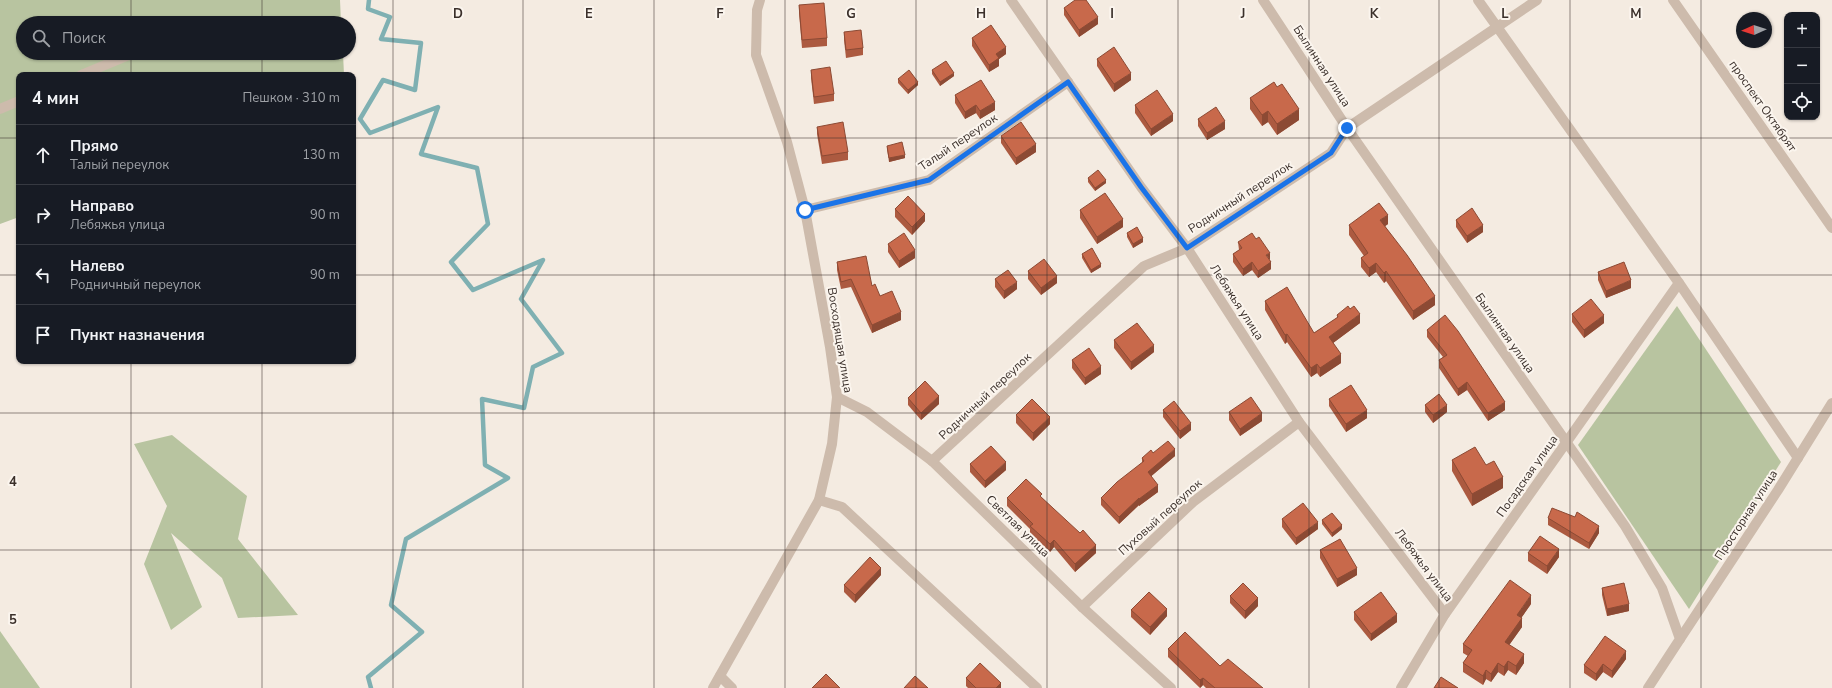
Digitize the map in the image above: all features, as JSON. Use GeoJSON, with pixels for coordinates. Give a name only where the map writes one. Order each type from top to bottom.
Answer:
{"type":"FeatureCollection","features":[{"type":"Feature","properties":{"kind":"street","name":"Восходящая улица"},"geometry":{"type":"LineString","coordinates":[[713,688],[819,500],[832,444],[837,397],[830,347],[805,210],[787,142],[756,55],[757,10],[760,0]]}},
{"type":"Feature","properties":{"kind":"street","name":"Лебяжья улица"},"geometry":{"type":"LineString","coordinates":[[1011,0],[1141,187],[1187,248],[1299,422],[1445,614]]}},
{"type":"Feature","properties":{"kind":"street","name":"Былинная улица"},"geometry":{"type":"LineString","coordinates":[[1263,0],[1347,128],[1625,526],[1662,588],[1680,639]]}},
{"type":"Feature","properties":{"kind":"street"},"geometry":{"type":"LineString","coordinates":[[1478,0],[1679,282],[1798,458]]}},
{"type":"Feature","properties":{"kind":"street","name":"Родничный переулок"},"geometry":{"type":"LineString","coordinates":[[932,461],[1144,266],[1187,248],[1331,153],[1347,128],[1537,0]]}},
{"type":"Feature","properties":{"kind":"street","name":"проспект Октябрят"},"geometry":{"type":"LineString","coordinates":[[1673,0],[1832,228]]}},
{"type":"Feature","properties":{"kind":"street"},"geometry":{"type":"LineString","coordinates":[[88,72],[117,60]]}},
{"type":"Feature","properties":{"kind":"street","name":"Талый переулок"},"geometry":{"type":"LineString","coordinates":[[805,210],[929,180],[1068,82]]}},
{"type":"Feature","properties":{"kind":"street"},"geometry":{"type":"LineString","coordinates":[[0,109],[16,102]]}},
{"type":"Feature","properties":{"kind":"street","name":"Посадская улица"},"geometry":{"type":"LineString","coordinates":[[1401,688],[1445,614],[1679,282]]}},
{"type":"Feature","properties":{"kind":"street","name":"Светлая улица"},"geometry":{"type":"LineString","coordinates":[[837,397],[867,412],[932,461],[1082,606],[1171,688]]}},
{"type":"Feature","properties":{"kind":"street","name":"Просторная улица"},"geometry":{"type":"LineString","coordinates":[[1680,639],[1832,403]]}},
{"type":"Feature","properties":{"kind":"street","name":"Пуховый переулок"},"geometry":{"type":"LineString","coordinates":[[1082,606],[1193,502],[1299,422]]}},
{"type":"Feature","properties":{"kind":"street"},"geometry":{"type":"LineString","coordinates":[[819,500],[842,507],[1037,688]]}},
{"type":"Feature","properties":{"kind":"street"},"geometry":{"type":"LineString","coordinates":[[1648,688],[1680,639]]}},
{"type":"Feature","properties":{"kind":"street"},"geometry":{"type":"LineString","coordinates":[[720,676],[732,688]]}},
{"type":"Feature","properties":{"kind":"green space"},"geometry":{"type":"Polygon","coordinates":[[[0,0],[340,0],[341,16],[16,16],[16,60],[343,60],[344,72],[16,72],[16,218],[0,224],[0,0]]]}},
{"type":"Feature","properties":{"kind":"green space"},"geometry":{"type":"Polygon","coordinates":[[[1677,306],[1781,462],[1689,609],[1578,445],[1677,306]]]}},
{"type":"Feature","properties":{"kind":"green space"},"geometry":{"type":"Polygon","coordinates":[[[172,435],[247,496],[238,539],[298,615],[238,618],[222,578],[171,533],[202,607],[171,630],[144,564],[167,506],[134,444],[172,435]]]}},
{"type":"Feature","properties":{"kind":"green space"},"geometry":{"type":"Polygon","coordinates":[[[0,631],[40,688],[0,688],[0,631]]]}},
{"type":"Feature","properties":{"kind":"building"},"geometry":{"type":"Polygon","coordinates":[[[1075,0],[1086,0],[1098,17],[1079,30],[1064,8],[1075,0]]]}},
{"type":"Feature","properties":{"kind":"building"},"geometry":{"type":"Polygon","coordinates":[[[824,3],[827,38],[802,40],[799,5],[824,3]]]}},
{"type":"Feature","properties":{"kind":"building"},"geometry":{"type":"Polygon","coordinates":[[[991,25],[1006,47],[996,54],[999,58],[989,65],[972,38],[991,25]]]}},
{"type":"Feature","properties":{"kind":"building"},"geometry":{"type":"Polygon","coordinates":[[[861,30],[863,48],[846,50],[844,32],[861,30]]]}},
{"type":"Feature","properties":{"kind":"building"},"geometry":{"type":"Polygon","coordinates":[[[1114,47],[1131,73],[1114,84],[1097,59],[1114,47]]]}},
{"type":"Feature","properties":{"kind":"building"},"geometry":{"type":"Polygon","coordinates":[[[946,61],[954,73],[940,82],[932,70],[946,61]]]}},
{"type":"Feature","properties":{"kind":"building"},"geometry":{"type":"Polygon","coordinates":[[[830,67],[834,94],[814,97],[811,70],[830,67]]]}},
{"type":"Feature","properties":{"kind":"building"},"geometry":{"type":"Polygon","coordinates":[[[909,70],[918,82],[908,90],[898,79],[909,70]]]}},
{"type":"Feature","properties":{"kind":"building"},"geometry":{"type":"Polygon","coordinates":[[[981,80],[995,102],[980,111],[976,105],[965,112],[955,95],[981,80]]]}},
{"type":"Feature","properties":{"kind":"building"},"geometry":{"type":"Polygon","coordinates":[[[1274,82],[1277,87],[1282,84],[1299,109],[1277,124],[1268,111],[1262,115],[1250,98],[1274,82]]]}},
{"type":"Feature","properties":{"kind":"building"},"geometry":{"type":"Polygon","coordinates":[[[1157,90],[1173,114],[1151,129],[1135,105],[1157,90]]]}},
{"type":"Feature","properties":{"kind":"building"},"geometry":{"type":"Polygon","coordinates":[[[1216,107],[1225,121],[1207,133],[1198,119],[1216,107]]]}},
{"type":"Feature","properties":{"kind":"building"},"geometry":{"type":"Polygon","coordinates":[[[843,122],[848,152],[822,156],[817,127],[843,122]]]}},
{"type":"Feature","properties":{"kind":"building"},"geometry":{"type":"Polygon","coordinates":[[[1021,122],[1036,144],[1016,158],[1001,136],[1021,122]]]}},
{"type":"Feature","properties":{"kind":"building"},"geometry":{"type":"Polygon","coordinates":[[[902,142],[905,155],[889,158],[887,146],[902,142]]]}},
{"type":"Feature","properties":{"kind":"building"},"geometry":{"type":"Polygon","coordinates":[[[1098,170],[1106,180],[1095,188],[1088,178],[1098,170]]]}},
{"type":"Feature","properties":{"kind":"building"},"geometry":{"type":"Polygon","coordinates":[[[1105,193],[1123,219],[1097,237],[1080,210],[1105,193]]]}},
{"type":"Feature","properties":{"kind":"building"},"geometry":{"type":"Polygon","coordinates":[[[908,196],[925,214],[912,227],[895,209],[908,196]]]}},
{"type":"Feature","properties":{"kind":"building"},"geometry":{"type":"Polygon","coordinates":[[[1379,203],[1388,215],[1380,220],[1407,255],[1435,296],[1413,311],[1386,271],[1384,273],[1376,263],[1369,268],[1361,258],[1368,253],[1349,225],[1379,203]]]}},
{"type":"Feature","properties":{"kind":"building"},"geometry":{"type":"Polygon","coordinates":[[[1472,208],[1483,225],[1467,236],[1456,220],[1472,208]]]}},
{"type":"Feature","properties":{"kind":"building"},"geometry":{"type":"Polygon","coordinates":[[[1137,227],[1143,238],[1133,244],[1127,233],[1137,227]]]}},
{"type":"Feature","properties":{"kind":"building"},"geometry":{"type":"Polygon","coordinates":[[[904,233],[915,250],[899,261],[888,244],[904,233]]]}},
{"type":"Feature","properties":{"kind":"building"},"geometry":{"type":"Polygon","coordinates":[[[1252,233],[1256,239],[1259,237],[1270,253],[1266,255],[1271,262],[1258,271],[1252,262],[1243,269],[1233,254],[1242,248],[1238,242],[1252,233]]]}},
{"type":"Feature","properties":{"kind":"building"},"geometry":{"type":"Polygon","coordinates":[[[1092,248],[1101,264],[1091,270],[1082,254],[1092,248]]]}},
{"type":"Feature","properties":{"kind":"building"},"geometry":{"type":"Polygon","coordinates":[[[866,256],[872,286],[875,284],[880,296],[892,291],[901,312],[872,325],[851,279],[841,282],[837,262],[866,256]]]}},
{"type":"Feature","properties":{"kind":"building"},"geometry":{"type":"Polygon","coordinates":[[[1044,259],[1057,276],[1041,288],[1028,271],[1044,259]]]}},
{"type":"Feature","properties":{"kind":"building"},"geometry":{"type":"Polygon","coordinates":[[[1624,262],[1631,280],[1606,291],[1598,272],[1624,262]]]}},
{"type":"Feature","properties":{"kind":"building"},"geometry":{"type":"Polygon","coordinates":[[[1008,270],[1017,282],[1004,291],[995,279],[1008,270]]]}},
{"type":"Feature","properties":{"kind":"building"},"geometry":{"type":"Polygon","coordinates":[[[1287,287],[1314,333],[1338,317],[1337,315],[1348,306],[1350,309],[1354,306],[1360,314],[1329,337],[1341,354],[1320,368],[1317,364],[1311,368],[1287,334],[1285,335],[1265,301],[1287,287]]]}},
{"type":"Feature","properties":{"kind":"building"},"geometry":{"type":"Polygon","coordinates":[[[1591,299],[1604,315],[1584,330],[1572,314],[1591,299]]]}},
{"type":"Feature","properties":{"kind":"building"},"geometry":{"type":"Polygon","coordinates":[[[1445,315],[1458,331],[1505,402],[1488,413],[1467,382],[1458,389],[1439,360],[1447,355],[1427,330],[1445,315]]]}},
{"type":"Feature","properties":{"kind":"building"},"geometry":{"type":"Polygon","coordinates":[[[1137,323],[1154,345],[1131,362],[1114,340],[1137,323]]]}},
{"type":"Feature","properties":{"kind":"building"},"geometry":{"type":"Polygon","coordinates":[[[1089,348],[1101,366],[1085,378],[1072,360],[1089,348]]]}},
{"type":"Feature","properties":{"kind":"building"},"geometry":{"type":"Polygon","coordinates":[[[925,381],[939,396],[921,413],[908,398],[925,381]]]}},
{"type":"Feature","properties":{"kind":"building"},"geometry":{"type":"Polygon","coordinates":[[[1351,385],[1367,410],[1346,424],[1329,399],[1351,385]]]}},
{"type":"Feature","properties":{"kind":"building"},"geometry":{"type":"Polygon","coordinates":[[[1439,394],[1447,405],[1433,415],[1425,405],[1439,394]]]}},
{"type":"Feature","properties":{"kind":"building"},"geometry":{"type":"Polygon","coordinates":[[[1251,397],[1262,413],[1240,429],[1229,412],[1251,397]]]}},
{"type":"Feature","properties":{"kind":"building"},"geometry":{"type":"Polygon","coordinates":[[[1032,399],[1050,417],[1033,433],[1016,415],[1032,399]]]}},
{"type":"Feature","properties":{"kind":"building"},"geometry":{"type":"Polygon","coordinates":[[[1174,401],[1191,423],[1180,431],[1163,410],[1174,401]]]}},
{"type":"Feature","properties":{"kind":"building"},"geometry":{"type":"Polygon","coordinates":[[[1168,441],[1175,449],[1148,472],[1158,485],[1139,498],[1119,517],[1101,498],[1117,482],[1144,461],[1142,458],[1151,450],[1153,453],[1168,441]]]}},
{"type":"Feature","properties":{"kind":"building"},"geometry":{"type":"Polygon","coordinates":[[[991,446],[1006,462],[985,481],[970,464],[991,446]]]}},
{"type":"Feature","properties":{"kind":"building"},"geometry":{"type":"Polygon","coordinates":[[[1475,447],[1486,465],[1494,461],[1503,477],[1472,494],[1452,460],[1475,447]]]}},
{"type":"Feature","properties":{"kind":"building"},"geometry":{"type":"Polygon","coordinates":[[[1026,479],[1042,494],[1040,496],[1080,533],[1083,530],[1096,545],[1075,564],[1054,540],[1050,544],[1030,526],[1033,524],[1007,498],[1026,479]]]}},
{"type":"Feature","properties":{"kind":"building"},"geometry":{"type":"Polygon","coordinates":[[[1303,503],[1318,522],[1296,538],[1282,519],[1303,503]]]}},
{"type":"Feature","properties":{"kind":"building"},"geometry":{"type":"Polygon","coordinates":[[[1552,508],[1575,517],[1577,512],[1599,526],[1589,543],[1548,518],[1552,508]]]}},
{"type":"Feature","properties":{"kind":"building"},"geometry":{"type":"Polygon","coordinates":[[[1332,513],[1342,525],[1332,533],[1322,520],[1332,513]]]}},
{"type":"Feature","properties":{"kind":"building"},"geometry":{"type":"Polygon","coordinates":[[[1540,536],[1559,549],[1547,566],[1528,553],[1540,536]]]}},
{"type":"Feature","properties":{"kind":"building"},"geometry":{"type":"Polygon","coordinates":[[[1340,539],[1357,568],[1337,579],[1320,550],[1340,539]]]}},
{"type":"Feature","properties":{"kind":"building"},"geometry":{"type":"Polygon","coordinates":[[[870,557],[881,568],[855,595],[844,585],[870,557]]]}},
{"type":"Feature","properties":{"kind":"building"},"geometry":{"type":"Polygon","coordinates":[[[1510,580],[1531,595],[1517,615],[1522,618],[1505,642],[1524,654],[1516,666],[1508,661],[1504,667],[1498,663],[1491,674],[1486,670],[1483,676],[1463,663],[1472,650],[1463,644],[1510,580]]]}},
{"type":"Feature","properties":{"kind":"building"},"geometry":{"type":"Polygon","coordinates":[[[1243,583],[1258,598],[1245,611],[1230,596],[1243,583]]]}},
{"type":"Feature","properties":{"kind":"building"},"geometry":{"type":"Polygon","coordinates":[[[1624,583],[1629,604],[1607,609],[1602,588],[1624,583]]]}},
{"type":"Feature","properties":{"kind":"building"},"geometry":{"type":"Polygon","coordinates":[[[1149,592],[1167,609],[1150,627],[1131,610],[1149,592]]]}},
{"type":"Feature","properties":{"kind":"building"},"geometry":{"type":"Polygon","coordinates":[[[1381,592],[1397,614],[1371,634],[1354,612],[1381,592]]]}},
{"type":"Feature","properties":{"kind":"building"},"geometry":{"type":"Polygon","coordinates":[[[1185,632],[1220,666],[1228,659],[1263,688],[1215,688],[1203,678],[1200,680],[1168,649],[1185,632]]]}},
{"type":"Feature","properties":{"kind":"building"},"geometry":{"type":"Polygon","coordinates":[[[1605,636],[1626,651],[1612,671],[1603,664],[1596,674],[1584,665],[1605,636]]]}},
{"type":"Feature","properties":{"kind":"building"},"geometry":{"type":"Polygon","coordinates":[[[980,663],[1001,683],[996,688],[976,688],[966,678],[980,663]]]}},
{"type":"Feature","properties":{"kind":"building"},"geometry":{"type":"Polygon","coordinates":[[[826,674],[840,688],[812,688],[826,674]]]}},
{"type":"Feature","properties":{"kind":"building"},"geometry":{"type":"Polygon","coordinates":[[[915,676],[928,688],[904,688],[915,676]]]}},
{"type":"Feature","properties":{"kind":"building"},"geometry":{"type":"Polygon","coordinates":[[[1441,677],[1458,688],[1434,688],[1441,677]]]}},
{"type":"Feature","properties":{"kind":"waterway"},"geometry":{"type":"LineString","coordinates":[[369,0],[368,9],[390,17],[381,39],[421,43],[415,90],[383,80],[360,119],[370,133],[438,107],[421,154],[477,168],[488,224],[451,262],[473,290],[543,260],[521,299],[562,353],[533,367],[524,408],[482,399],[485,465],[508,478],[406,539],[391,605],[422,632],[368,677],[371,688]]}},
{"type":"Feature","properties":{"kind":"route"},"geometry":{"type":"LineString","coordinates":[[805,210],[929,180],[1068,82],[1141,187],[1187,248],[1331,153],[1347,128]]}}]}
